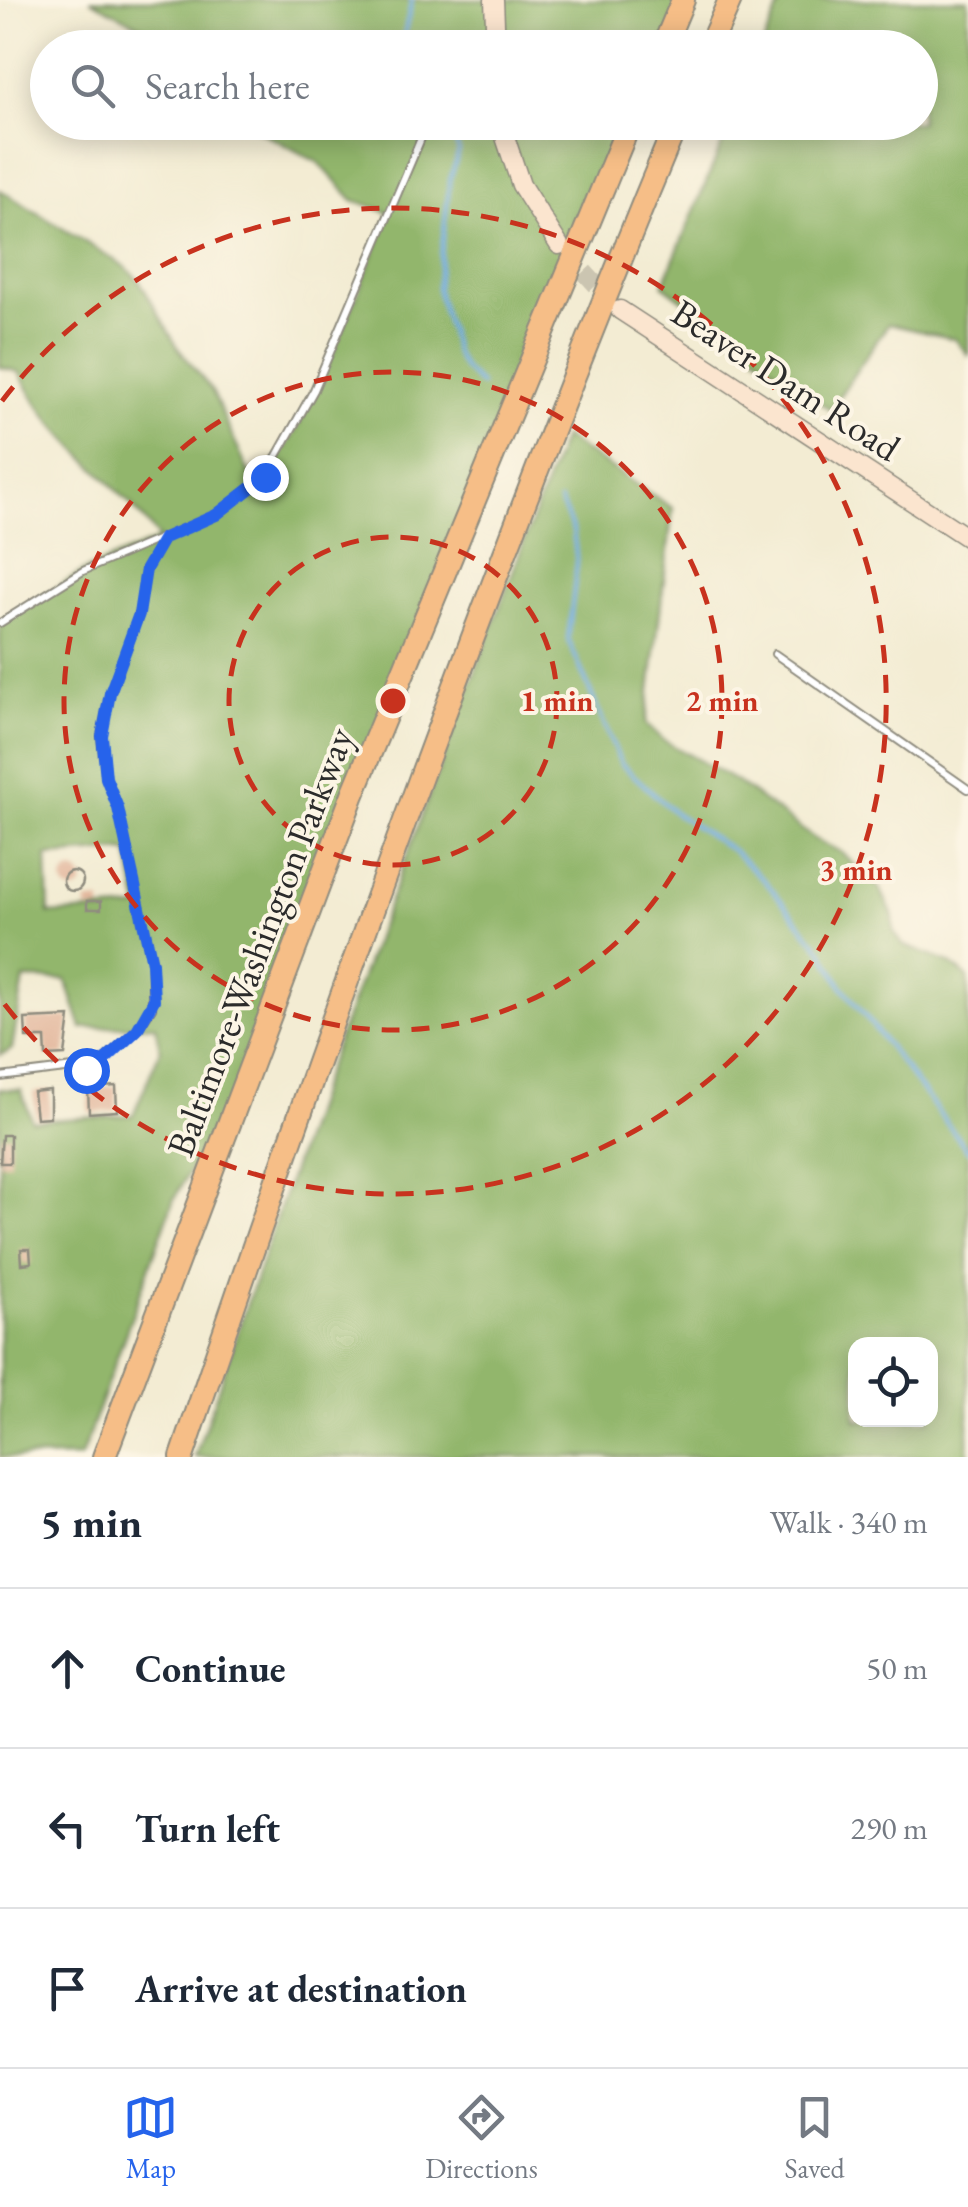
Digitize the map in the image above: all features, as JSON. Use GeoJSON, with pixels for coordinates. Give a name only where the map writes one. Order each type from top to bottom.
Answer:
{"type":"FeatureCollection","features":[{"type":"Feature","properties":{"kind":"highway"},"geometry":{"type":"LineString","coordinates":[[670,30],[683,0]]}},
{"type":"Feature","properties":{"kind":"highway"},"geometry":{"type":"LineString","coordinates":[[717,30],[730,0]]}},
{"type":"Feature","properties":{"kind":"highway","name":"Baltimore-Washington Parkway"},"geometry":{"type":"LineString","coordinates":[[104,1457],[353,794],[623,140]]}},
{"type":"Feature","properties":{"kind":"highway"},"geometry":{"type":"LineString","coordinates":[[182,1457],[310,1075],[418,776],[670,140]]}},
{"type":"Feature","properties":{"kind":"street"},"geometry":{"type":"LineString","coordinates":[[494,0],[495,30]]}},
{"type":"Feature","properties":{"kind":"street"},"geometry":{"type":"LineString","coordinates":[[506,140],[521,185],[559,244]]}},
{"type":"Feature","properties":{"kind":"street","name":"Beaver Dam Road"},"geometry":{"type":"LineString","coordinates":[[620,310],[968,538]]}},
{"type":"Feature","properties":{"kind":"lane"},"geometry":{"type":"LineString","coordinates":[[0,623],[83,570],[164,538],[237,502],[280,456],[314,390],[420,140]]}},
{"type":"Feature","properties":{"kind":"lane"},"geometry":{"type":"LineString","coordinates":[[0,1077],[98,1065],[137,1030],[152,1008],[152,963],[118,808],[106,778],[102,736],[110,693],[139,614],[146,569],[164,538]]}},
{"type":"Feature","properties":{"kind":"lane"},"geometry":{"type":"LineString","coordinates":[[775,654],[968,789]]}},
{"type":"Feature","properties":{"kind":"green space"},"geometry":{"type":"Polygon","coordinates":[[[90,0],[683,0],[670,30],[148,30],[90,0]]]}},
{"type":"Feature","properties":{"kind":"green space"},"geometry":{"type":"Polygon","coordinates":[[[782,0],[968,0],[968,355],[955,339],[888,324],[830,410],[663,285],[724,140],[938,140],[938,30],[769,30],[782,0]]]}},
{"type":"Feature","properties":{"kind":"green space"},"geometry":{"type":"Polygon","coordinates":[[[276,140],[623,140],[254,1054],[174,1199],[81,1457],[0,1457],[0,1089],[21,1090],[32,1121],[133,1115],[160,1051],[156,1025],[82,1028],[66,980],[24,979],[12,1049],[0,1055],[0,623],[83,571],[159,539],[48,418],[19,372],[0,367],[0,190],[124,266],[139,280],[177,346],[212,391],[255,486],[294,434],[312,398],[390,213],[353,200],[319,163],[276,140]],[[128,852],[47,856],[49,914],[139,908],[128,852]]]}},
{"type":"Feature","properties":{"kind":"green space"},"geometry":{"type":"Polygon","coordinates":[[[563,437],[673,508],[646,723],[663,740],[736,781],[815,839],[841,852],[881,890],[893,916],[894,932],[903,945],[950,963],[968,978],[968,1457],[195,1457],[321,1085],[563,437]]]}},
{"type":"Feature","properties":{"kind":"building"},"geometry":{"type":"Polygon","coordinates":[[[69,871],[77,871],[83,881],[77,891],[69,891],[63,885],[63,877],[69,871]]]}},
{"type":"Feature","properties":{"kind":"building"},"geometry":{"type":"Polygon","coordinates":[[[87,901],[101,901],[101,909],[87,909],[87,901]]]}},
{"type":"Feature","properties":{"kind":"building"},"geometry":{"type":"Polygon","coordinates":[[[70,1017],[65,1055],[46,1056],[45,1038],[26,1038],[25,1019],[70,1017]]]}},
{"type":"Feature","properties":{"kind":"building"},"geometry":{"type":"Polygon","coordinates":[[[116,1086],[117,1111],[89,1113],[88,1088],[116,1086]]]}},
{"type":"Feature","properties":{"kind":"building"},"geometry":{"type":"Polygon","coordinates":[[[50,1090],[50,1117],[36,1118],[33,1092],[50,1090]]]}},
{"type":"Feature","properties":{"kind":"building"},"geometry":{"type":"Polygon","coordinates":[[[2,1135],[10,1135],[10,1163],[0,1163],[2,1135]]]}},
{"type":"Feature","properties":{"kind":"building"},"geometry":{"type":"Polygon","coordinates":[[[21,1249],[30,1249],[31,1263],[22,1264],[21,1249]]]}},
{"type":"Feature","properties":{"kind":"waterway"},"geometry":{"type":"LineString","coordinates":[[405,30],[412,0]]}},
{"type":"Feature","properties":{"kind":"waterway"},"geometry":{"type":"LineString","coordinates":[[453,140],[459,151],[450,179],[437,289],[455,352],[463,368],[481,385]]}},
{"type":"Feature","properties":{"kind":"waterway"},"geometry":{"type":"LineString","coordinates":[[560,501],[573,530],[577,563],[568,639],[621,764],[675,813],[732,850],[765,881],[822,950],[840,983],[968,1151]]}},
{"type":"Feature","properties":{"kind":"tunnel"},"geometry":{"type":"LineString","coordinates":[[566,252],[613,303]]}},
{"type":"Feature","properties":{"kind":"route"},"geometry":{"type":"LineString","coordinates":[[86,1070],[107,1058],[137,1030],[154,1000],[152,963],[118,808],[102,758],[104,716],[139,614],[146,569],[164,538],[216,515],[265,477]]}}]}
